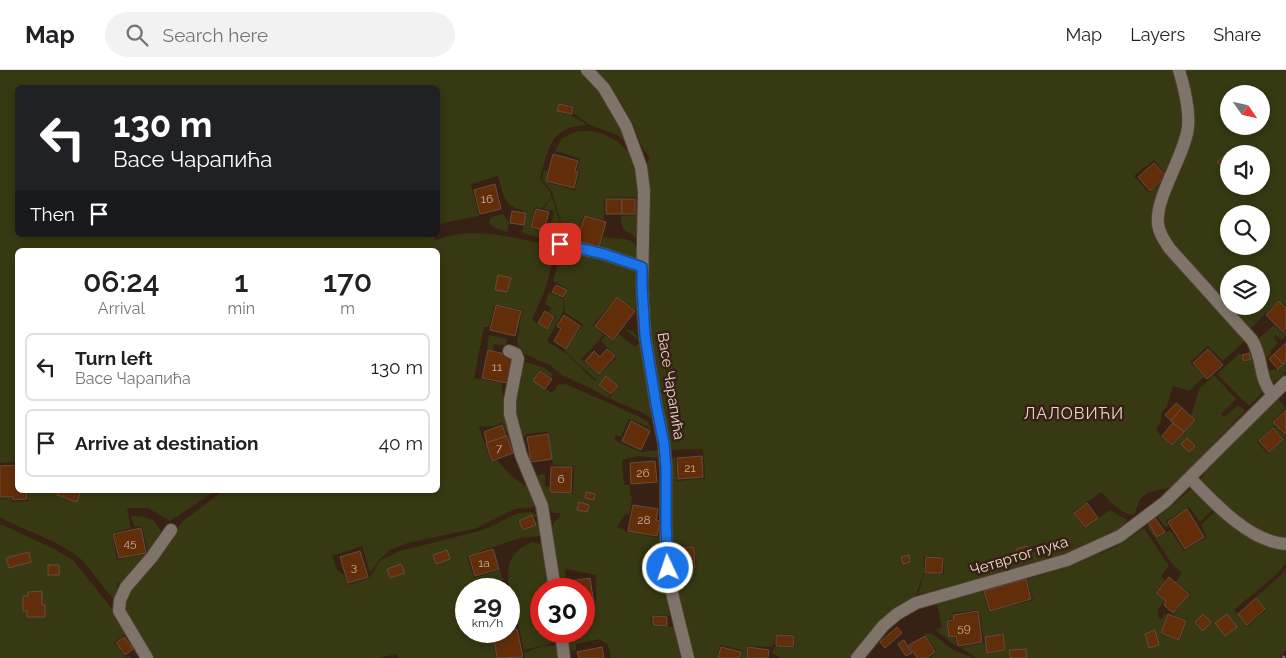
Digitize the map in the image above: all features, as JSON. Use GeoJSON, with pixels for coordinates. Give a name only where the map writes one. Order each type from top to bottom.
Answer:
{"type":"FeatureCollection","features":[{"type":"Feature","properties":{"kind":"street","name":"Васе Чарапића"},"geometry":{"type":"LineString","coordinates":[[587,70],[604,88],[626,126],[641,167],[644,191],[642,287],[645,336],[664,444],[668,568],[671,589],[688,658]]}},
{"type":"Feature","properties":{"kind":"street"},"geometry":{"type":"LineString","coordinates":[[1179,70],[1187,103],[1189,126],[1184,146],[1160,204],[1158,227],[1170,249],[1252,340],[1260,356],[1264,383],[1272,394]]}},
{"type":"Feature","properties":{"kind":"street"},"geometry":{"type":"LineString","coordinates":[[560,244],[604,254],[642,267]]}},
{"type":"Feature","properties":{"kind":"street"},"geometry":{"type":"LineString","coordinates":[[513,355],[510,414],[521,454],[543,510],[552,578]]}},
{"type":"Feature","properties":{"kind":"street","name":"Четвртог пука"},"geometry":{"type":"LineString","coordinates":[[857,658],[883,626],[897,614],[916,603],[1067,560],[1120,536],[1165,502],[1286,382]]}},
{"type":"Feature","properties":{"kind":"street"},"geometry":{"type":"LineString","coordinates":[[1190,478],[1215,503],[1246,528],[1270,542],[1286,544]]}},
{"type":"Feature","properties":{"kind":"street"},"geometry":{"type":"LineString","coordinates":[[147,658],[119,611],[120,600],[126,587],[156,552],[171,530]]}},
{"type":"Feature","properties":{"kind":"street"},"geometry":{"type":"LineString","coordinates":[[562,643],[564,658]]}},
{"type":"Feature","properties":{"kind":"path"},"geometry":{"type":"LineString","coordinates":[[1283,658],[1286,654]]}},
{"type":"Feature","properties":{"kind":"green space"},"geometry":{"type":"Polygon","coordinates":[[[0,70],[581,70],[599,90],[631,145],[615,134],[590,125],[573,113],[574,106],[558,103],[557,112],[572,115],[587,125],[575,126],[565,130],[558,135],[549,149],[540,178],[550,191],[551,197],[542,208],[535,207],[530,228],[545,231],[544,239],[522,233],[527,212],[509,204],[498,176],[471,184],[479,216],[440,225],[440,85],[15,85],[15,237],[434,237],[436,240],[466,234],[481,234],[512,237],[557,247],[545,290],[532,320],[547,330],[556,317],[549,312],[551,308],[545,304],[549,292],[564,299],[563,312],[547,341],[567,354],[595,381],[590,388],[562,375],[550,365],[524,354],[520,350],[517,341],[522,310],[495,304],[489,327],[484,327],[474,378],[502,383],[504,412],[512,440],[510,441],[502,422],[495,426],[479,427],[491,462],[497,460],[511,476],[529,488],[536,507],[515,509],[477,528],[404,544],[390,550],[380,559],[370,573],[362,546],[332,556],[337,570],[344,575],[348,585],[369,578],[381,560],[400,551],[483,530],[518,513],[532,512],[539,516],[535,517],[533,515],[518,521],[523,531],[537,525],[536,522],[540,521],[542,534],[540,536],[520,538],[467,556],[474,578],[455,578],[455,643],[493,643],[496,658],[399,658],[397,654],[378,658],[151,658],[123,611],[125,595],[183,521],[220,493],[440,493],[440,248],[15,248],[15,462],[0,463],[0,70]]]}},
{"type":"Feature","properties":{"kind":"green space"},"geometry":{"type":"Polygon","coordinates":[[[595,70],[1176,70],[1186,120],[1168,177],[1154,160],[1134,176],[1149,193],[1165,179],[1155,220],[1220,304],[1220,315],[1228,315],[1247,339],[1223,361],[1208,346],[1190,362],[1204,377],[1189,391],[1173,386],[1167,406],[1162,412],[1161,421],[1156,429],[1172,446],[1196,420],[1191,416],[1199,389],[1214,375],[1236,399],[1221,414],[1224,417],[1237,406],[1242,407],[1245,411],[1172,487],[1149,492],[1140,499],[1134,515],[1120,510],[1101,492],[1073,512],[1084,528],[1110,510],[1127,520],[1115,531],[1093,542],[1064,554],[1031,564],[918,595],[924,574],[944,574],[944,557],[924,556],[924,572],[916,595],[895,607],[878,622],[849,658],[780,658],[772,653],[774,647],[794,648],[795,635],[775,634],[772,647],[748,646],[746,658],[740,658],[742,650],[720,645],[717,658],[694,658],[672,570],[696,569],[695,546],[670,545],[670,458],[675,457],[677,481],[705,478],[703,449],[670,450],[649,340],[646,165],[650,158],[643,149],[633,124],[611,87],[595,70]]]}},
{"type":"Feature","properties":{"kind":"green space"},"geometry":{"type":"Polygon","coordinates":[[[1182,70],[1286,70],[1286,306],[1279,300],[1270,309],[1270,265],[1220,265],[1220,300],[1177,253],[1162,225],[1163,202],[1185,151],[1182,70]]]}},
{"type":"Feature","properties":{"kind":"green space"},"geometry":{"type":"Polygon","coordinates":[[[578,131],[604,134],[617,141],[630,153],[639,190],[638,240],[625,231],[621,222],[621,216],[636,215],[636,197],[604,198],[604,220],[584,215],[575,243],[572,243],[572,235],[564,233],[552,192],[542,178],[544,170],[548,171],[545,182],[575,190],[580,171],[577,171],[580,158],[555,151],[562,138],[578,131]]]}},
{"type":"Feature","properties":{"kind":"green space"},"geometry":{"type":"Polygon","coordinates":[[[552,197],[563,233],[561,242],[545,239],[548,224],[551,224],[554,211],[543,209],[552,197]]]}},
{"type":"Feature","properties":{"kind":"green space"},"geometry":{"type":"Polygon","coordinates":[[[503,214],[509,222],[507,232],[495,228],[489,223],[491,217],[503,214]]]}},
{"type":"Feature","properties":{"kind":"green space"},"geometry":{"type":"Polygon","coordinates":[[[603,237],[632,242],[637,252],[636,261],[599,249],[603,237]]]}},
{"type":"Feature","properties":{"kind":"green space"},"geometry":{"type":"Polygon","coordinates":[[[562,248],[634,269],[636,273],[639,325],[636,319],[637,311],[617,296],[593,325],[604,335],[581,359],[599,375],[596,380],[565,351],[583,324],[565,313],[564,297],[568,289],[553,281],[562,248]]]}},
{"type":"Feature","properties":{"kind":"green space"},"geometry":{"type":"Polygon","coordinates":[[[1233,315],[1264,315],[1252,327],[1244,327],[1233,315]]]}},
{"type":"Feature","properties":{"kind":"green space"},"geometry":{"type":"Polygon","coordinates":[[[1274,325],[1282,333],[1286,330],[1286,335],[1281,340],[1276,335],[1273,337],[1278,343],[1270,351],[1272,353],[1267,357],[1263,357],[1251,333],[1252,329],[1254,331],[1252,333],[1258,339],[1274,325]]]}},
{"type":"Feature","properties":{"kind":"green space"},"geometry":{"type":"Polygon","coordinates":[[[624,329],[632,331],[640,339],[656,422],[645,414],[609,398],[619,386],[606,376],[598,385],[610,395],[608,398],[590,388],[600,374],[617,357],[601,341],[605,335],[613,341],[619,334],[635,347],[640,343],[640,341],[624,329]]]}},
{"type":"Feature","properties":{"kind":"green space"},"geometry":{"type":"Polygon","coordinates":[[[489,335],[507,339],[506,346],[494,344],[493,350],[487,349],[489,335]]]}},
{"type":"Feature","properties":{"kind":"green space"},"geometry":{"type":"Polygon","coordinates":[[[1250,346],[1262,391],[1260,396],[1249,406],[1217,374],[1240,353],[1244,362],[1251,359],[1248,349],[1250,346]]]}},
{"type":"Feature","properties":{"kind":"green space"},"geometry":{"type":"Polygon","coordinates":[[[1286,361],[1286,372],[1271,385],[1267,371],[1278,369],[1286,361]]]}},
{"type":"Feature","properties":{"kind":"green space"},"geometry":{"type":"Polygon","coordinates":[[[527,362],[552,373],[553,378],[540,370],[533,381],[552,393],[558,385],[566,384],[640,417],[647,421],[652,429],[629,419],[621,437],[616,435],[614,440],[641,452],[659,450],[660,458],[639,456],[622,460],[624,485],[630,485],[630,495],[632,497],[629,515],[625,514],[617,527],[628,532],[658,538],[661,534],[662,580],[670,616],[652,615],[651,626],[674,627],[681,658],[610,658],[608,645],[600,639],[595,640],[596,575],[565,569],[566,578],[557,578],[551,531],[554,522],[560,517],[560,513],[554,513],[549,510],[537,475],[545,474],[545,486],[549,487],[549,493],[573,494],[574,466],[553,465],[548,432],[527,434],[519,440],[514,414],[516,390],[519,388],[523,377],[517,374],[523,364],[527,362]]]}},
{"type":"Feature","properties":{"kind":"green space"},"geometry":{"type":"Polygon","coordinates":[[[1278,399],[1286,408],[1272,421],[1275,425],[1257,442],[1268,454],[1284,438],[1274,428],[1276,426],[1286,437],[1286,540],[1266,535],[1232,512],[1200,481],[1206,471],[1278,399]]]}},
{"type":"Feature","properties":{"kind":"green space"},"geometry":{"type":"Polygon","coordinates":[[[1190,490],[1194,490],[1215,508],[1200,522],[1189,507],[1166,521],[1169,527],[1165,527],[1158,517],[1190,490]]]}},
{"type":"Feature","properties":{"kind":"green space"},"geometry":{"type":"Polygon","coordinates":[[[28,493],[212,493],[170,521],[148,508],[127,508],[131,528],[112,533],[117,560],[148,553],[142,526],[134,527],[131,516],[150,518],[162,533],[158,546],[126,584],[117,583],[118,605],[82,560],[73,553],[0,517],[0,499],[11,498],[12,502],[28,501],[28,493]]]}},
{"type":"Feature","properties":{"kind":"green space"},"geometry":{"type":"Polygon","coordinates":[[[1217,509],[1286,548],[1286,562],[1277,574],[1234,610],[1248,626],[1266,610],[1256,597],[1286,569],[1286,650],[1279,658],[977,658],[960,647],[985,643],[987,654],[1006,650],[1003,633],[983,637],[979,610],[952,613],[953,618],[946,620],[949,638],[955,637],[956,646],[935,630],[942,627],[937,604],[983,591],[989,612],[1033,600],[1027,579],[1070,566],[1116,547],[1144,528],[1169,566],[1161,576],[1165,580],[1155,593],[1165,601],[1158,609],[1159,618],[1163,619],[1164,614],[1167,614],[1160,634],[1180,641],[1187,620],[1173,615],[1190,593],[1176,582],[1182,573],[1172,564],[1147,526],[1149,524],[1157,538],[1170,530],[1184,551],[1207,537],[1201,525],[1217,509]]]}},
{"type":"Feature","properties":{"kind":"green space"},"geometry":{"type":"Polygon","coordinates":[[[0,524],[55,549],[74,561],[116,614],[141,658],[134,652],[136,650],[124,635],[114,643],[126,658],[0,658],[0,524]]]}},
{"type":"Feature","properties":{"kind":"green space"},"geometry":{"type":"Polygon","coordinates":[[[532,542],[539,543],[544,547],[548,578],[530,578],[530,643],[553,643],[524,650],[520,633],[520,578],[508,578],[510,562],[514,554],[532,542]]]}},
{"type":"Feature","properties":{"kind":"green space"},"geometry":{"type":"Polygon","coordinates":[[[500,570],[502,578],[474,578],[500,570]]]}},
{"type":"Feature","properties":{"kind":"green space"},"geometry":{"type":"Polygon","coordinates":[[[924,633],[932,634],[955,651],[974,658],[929,658],[937,652],[924,633]]]}},
{"type":"Feature","properties":{"kind":"green space"},"geometry":{"type":"Polygon","coordinates":[[[567,643],[581,643],[576,644],[576,650],[568,651],[567,643]]]}},
{"type":"Feature","properties":{"kind":"green space"},"geometry":{"type":"Polygon","coordinates":[[[558,645],[560,658],[525,658],[524,653],[542,646],[558,645]]]}},
{"type":"Feature","properties":{"kind":"building"},"geometry":{"type":"Polygon","coordinates":[[[559,104],[573,107],[572,114],[557,111],[559,104]]]}},
{"type":"Feature","properties":{"kind":"building"},"geometry":{"type":"Polygon","coordinates":[[[553,154],[578,161],[575,171],[578,172],[574,188],[546,181],[553,154]]]}},
{"type":"Feature","properties":{"kind":"building"},"geometry":{"type":"Polygon","coordinates":[[[1154,163],[1166,176],[1150,191],[1138,177],[1154,163]]]}},
{"type":"Feature","properties":{"kind":"building"},"geometry":{"type":"Polygon","coordinates":[[[495,184],[501,209],[480,214],[474,190],[495,184]]]}},
{"type":"Feature","properties":{"kind":"building"},"geometry":{"type":"Polygon","coordinates":[[[606,199],[622,199],[622,214],[606,214],[606,199]]]}},
{"type":"Feature","properties":{"kind":"building"},"geometry":{"type":"Polygon","coordinates":[[[622,199],[635,199],[635,214],[622,214],[622,199]]]}},
{"type":"Feature","properties":{"kind":"building"},"geometry":{"type":"Polygon","coordinates":[[[536,209],[549,212],[544,230],[531,227],[536,209]]]}},
{"type":"Feature","properties":{"kind":"building"},"geometry":{"type":"Polygon","coordinates":[[[512,211],[526,213],[524,225],[510,223],[512,211]]]}},
{"type":"Feature","properties":{"kind":"building"},"geometry":{"type":"Polygon","coordinates":[[[585,216],[606,222],[599,247],[577,240],[585,216]]]}},
{"type":"Feature","properties":{"kind":"building"},"geometry":{"type":"Polygon","coordinates":[[[498,275],[511,278],[507,292],[495,290],[498,275]]]}},
{"type":"Feature","properties":{"kind":"building"},"geometry":{"type":"Polygon","coordinates":[[[556,285],[567,290],[563,297],[552,292],[556,285]]]}},
{"type":"Feature","properties":{"kind":"building"},"geometry":{"type":"Polygon","coordinates":[[[617,297],[635,311],[613,340],[595,326],[617,297]]]}},
{"type":"Feature","properties":{"kind":"building"},"geometry":{"type":"Polygon","coordinates":[[[1279,301],[1286,308],[1286,328],[1283,332],[1266,315],[1270,315],[1270,311],[1279,301]]]}},
{"type":"Feature","properties":{"kind":"building"},"geometry":{"type":"Polygon","coordinates":[[[496,305],[521,311],[515,336],[490,330],[496,305]]]}},
{"type":"Feature","properties":{"kind":"building"},"geometry":{"type":"Polygon","coordinates":[[[545,311],[554,317],[547,329],[538,323],[545,311]]]}},
{"type":"Feature","properties":{"kind":"building"},"geometry":{"type":"Polygon","coordinates":[[[564,315],[580,326],[566,349],[554,341],[561,329],[557,326],[564,315]]]}},
{"type":"Feature","properties":{"kind":"building"},"geometry":{"type":"Polygon","coordinates":[[[1286,343],[1286,361],[1283,364],[1274,354],[1286,343]]]}},
{"type":"Feature","properties":{"kind":"building"},"geometry":{"type":"Polygon","coordinates":[[[607,349],[615,356],[599,374],[585,361],[594,351],[600,357],[607,349]]]}},
{"type":"Feature","properties":{"kind":"building"},"geometry":{"type":"Polygon","coordinates":[[[1208,349],[1223,365],[1207,379],[1193,363],[1208,349]]]}},
{"type":"Feature","properties":{"kind":"building"},"geometry":{"type":"Polygon","coordinates":[[[488,350],[513,356],[507,383],[482,378],[488,350]]]}},
{"type":"Feature","properties":{"kind":"building"},"geometry":{"type":"Polygon","coordinates":[[[1249,353],[1251,359],[1244,361],[1242,355],[1249,353]]]}},
{"type":"Feature","properties":{"kind":"building"},"geometry":{"type":"Polygon","coordinates":[[[1274,354],[1283,364],[1278,369],[1269,359],[1274,354]]]}},
{"type":"Feature","properties":{"kind":"building"},"geometry":{"type":"Polygon","coordinates":[[[540,371],[552,379],[545,389],[533,381],[540,371]]]}},
{"type":"Feature","properties":{"kind":"building"},"geometry":{"type":"Polygon","coordinates":[[[606,376],[618,386],[611,394],[599,385],[606,376]]]}},
{"type":"Feature","properties":{"kind":"building"},"geometry":{"type":"Polygon","coordinates":[[[1176,403],[1182,408],[1171,421],[1165,415],[1176,403]]]}},
{"type":"Feature","properties":{"kind":"building"},"geometry":{"type":"Polygon","coordinates":[[[1182,408],[1195,420],[1184,432],[1171,421],[1182,408]]]}},
{"type":"Feature","properties":{"kind":"building"},"geometry":{"type":"Polygon","coordinates":[[[1286,410],[1286,435],[1273,422],[1286,410]]]}},
{"type":"Feature","properties":{"kind":"building"},"geometry":{"type":"Polygon","coordinates":[[[631,421],[650,431],[641,450],[622,441],[631,421]]]}},
{"type":"Feature","properties":{"kind":"building"},"geometry":{"type":"Polygon","coordinates":[[[1173,423],[1184,432],[1172,445],[1162,436],[1173,423]]]}},
{"type":"Feature","properties":{"kind":"building"},"geometry":{"type":"Polygon","coordinates":[[[502,425],[506,436],[487,443],[484,432],[502,425]]]}},
{"type":"Feature","properties":{"kind":"building"},"geometry":{"type":"Polygon","coordinates":[[[1273,428],[1283,439],[1269,452],[1259,441],[1273,428]]]}},
{"type":"Feature","properties":{"kind":"building"},"geometry":{"type":"Polygon","coordinates":[[[548,434],[552,459],[531,462],[527,437],[548,434]]]}},
{"type":"Feature","properties":{"kind":"building"},"geometry":{"type":"Polygon","coordinates":[[[507,436],[513,453],[492,461],[486,443],[507,436]]]}},
{"type":"Feature","properties":{"kind":"building"},"geometry":{"type":"Polygon","coordinates":[[[1187,438],[1195,446],[1189,452],[1181,444],[1187,438]]]}},
{"type":"Feature","properties":{"kind":"building"},"geometry":{"type":"Polygon","coordinates":[[[702,456],[703,477],[678,479],[677,458],[702,456]]]}},
{"type":"Feature","properties":{"kind":"building"},"geometry":{"type":"Polygon","coordinates":[[[655,461],[657,482],[631,484],[630,463],[655,461]]]}},
{"type":"Feature","properties":{"kind":"building"},"geometry":{"type":"Polygon","coordinates":[[[15,465],[15,493],[26,493],[27,499],[13,500],[13,497],[0,497],[0,466],[15,465]]]}},
{"type":"Feature","properties":{"kind":"building"},"geometry":{"type":"Polygon","coordinates":[[[551,467],[572,467],[571,493],[550,492],[551,467]]]}},
{"type":"Feature","properties":{"kind":"building"},"geometry":{"type":"Polygon","coordinates":[[[586,492],[595,494],[594,500],[585,498],[586,492]]]}},
{"type":"Feature","properties":{"kind":"building"},"geometry":{"type":"Polygon","coordinates":[[[58,493],[80,493],[77,502],[57,495],[58,493]]]}},
{"type":"Feature","properties":{"kind":"building"},"geometry":{"type":"Polygon","coordinates":[[[579,502],[589,505],[587,512],[577,510],[579,502]]]}},
{"type":"Feature","properties":{"kind":"building"},"geometry":{"type":"Polygon","coordinates":[[[1087,503],[1098,518],[1085,527],[1074,513],[1087,503]]]}},
{"type":"Feature","properties":{"kind":"building"},"geometry":{"type":"Polygon","coordinates":[[[633,505],[658,509],[656,520],[660,521],[657,536],[628,531],[633,505]]]}},
{"type":"Feature","properties":{"kind":"building"},"geometry":{"type":"Polygon","coordinates":[[[1187,509],[1204,537],[1185,549],[1168,522],[1187,509]]]}},
{"type":"Feature","properties":{"kind":"building"},"geometry":{"type":"Polygon","coordinates":[[[532,515],[536,525],[523,530],[519,521],[532,515]]]}},
{"type":"Feature","properties":{"kind":"building"},"geometry":{"type":"Polygon","coordinates":[[[1155,518],[1165,532],[1157,537],[1148,522],[1155,518]]]}},
{"type":"Feature","properties":{"kind":"building"},"geometry":{"type":"Polygon","coordinates":[[[141,528],[146,553],[119,558],[113,534],[141,528]]]}},
{"type":"Feature","properties":{"kind":"building"},"geometry":{"type":"Polygon","coordinates":[[[1027,546],[1029,552],[1018,555],[1016,549],[1027,546]]]}},
{"type":"Feature","properties":{"kind":"building"},"geometry":{"type":"Polygon","coordinates":[[[677,547],[694,547],[695,568],[678,569],[677,547]]]}},
{"type":"Feature","properties":{"kind":"building"},"geometry":{"type":"Polygon","coordinates":[[[493,549],[499,569],[475,576],[469,556],[493,549]]]}},
{"type":"Feature","properties":{"kind":"building"},"geometry":{"type":"Polygon","coordinates":[[[447,550],[450,559],[436,564],[433,555],[447,550]]]}},
{"type":"Feature","properties":{"kind":"building"},"geometry":{"type":"Polygon","coordinates":[[[360,551],[368,577],[348,583],[340,557],[360,551]]]}},
{"type":"Feature","properties":{"kind":"building"},"geometry":{"type":"Polygon","coordinates":[[[29,552],[31,562],[9,568],[6,558],[29,552]]]}},
{"type":"Feature","properties":{"kind":"building"},"geometry":{"type":"Polygon","coordinates":[[[909,555],[910,562],[903,564],[901,557],[909,555]]]}},
{"type":"Feature","properties":{"kind":"building"},"geometry":{"type":"Polygon","coordinates":[[[926,557],[943,558],[942,573],[925,573],[926,557]]]}},
{"type":"Feature","properties":{"kind":"building"},"geometry":{"type":"Polygon","coordinates":[[[401,564],[405,573],[390,578],[387,569],[401,564]]]}},
{"type":"Feature","properties":{"kind":"building"},"geometry":{"type":"Polygon","coordinates":[[[48,565],[59,565],[59,575],[48,575],[48,565]]]}},
{"type":"Feature","properties":{"kind":"building"},"geometry":{"type":"Polygon","coordinates":[[[1169,577],[1189,594],[1173,613],[1164,605],[1166,601],[1156,593],[1169,577]]]}},
{"type":"Feature","properties":{"kind":"building"},"geometry":{"type":"Polygon","coordinates":[[[1026,579],[1031,599],[990,611],[984,591],[1026,579]]]}},
{"type":"Feature","properties":{"kind":"building"},"geometry":{"type":"Polygon","coordinates":[[[42,591],[42,605],[45,605],[45,617],[27,617],[27,611],[23,611],[23,596],[28,596],[28,592],[42,591]]]}},
{"type":"Feature","properties":{"kind":"building"},"geometry":{"type":"Polygon","coordinates":[[[1256,598],[1265,609],[1247,625],[1238,614],[1256,598]]]}},
{"type":"Feature","properties":{"kind":"building"},"geometry":{"type":"Polygon","coordinates":[[[978,611],[982,642],[958,646],[956,636],[949,637],[947,621],[954,620],[953,615],[978,611]]]}},
{"type":"Feature","properties":{"kind":"building"},"geometry":{"type":"Polygon","coordinates":[[[1168,614],[1186,621],[1179,640],[1161,633],[1168,614]]]}},
{"type":"Feature","properties":{"kind":"building"},"geometry":{"type":"Polygon","coordinates":[[[1203,614],[1211,622],[1203,631],[1195,622],[1203,614]]]}},
{"type":"Feature","properties":{"kind":"building"},"geometry":{"type":"Polygon","coordinates":[[[1227,614],[1237,627],[1225,636],[1215,623],[1227,614]]]}},
{"type":"Feature","properties":{"kind":"building"},"geometry":{"type":"Polygon","coordinates":[[[653,616],[667,617],[667,626],[653,625],[653,616]]]}},
{"type":"Feature","properties":{"kind":"building"},"geometry":{"type":"Polygon","coordinates":[[[897,627],[902,633],[885,648],[880,642],[897,627]]]}},
{"type":"Feature","properties":{"kind":"building"},"geometry":{"type":"Polygon","coordinates":[[[1155,630],[1159,645],[1149,648],[1145,634],[1155,630]]]}},
{"type":"Feature","properties":{"kind":"building"},"geometry":{"type":"Polygon","coordinates":[[[1003,634],[1005,650],[987,653],[985,637],[1003,634]]]}},
{"type":"Feature","properties":{"kind":"building"},"geometry":{"type":"Polygon","coordinates":[[[776,635],[794,636],[793,647],[776,646],[776,635]]]}},
{"type":"Feature","properties":{"kind":"building"},"geometry":{"type":"Polygon","coordinates":[[[925,636],[935,652],[926,658],[917,658],[909,645],[925,636]]]}},
{"type":"Feature","properties":{"kind":"building"},"geometry":{"type":"Polygon","coordinates":[[[124,637],[133,649],[125,655],[116,643],[124,637]]]}},
{"type":"Feature","properties":{"kind":"building"},"geometry":{"type":"Polygon","coordinates":[[[904,640],[912,653],[906,656],[898,644],[904,640]]]}},
{"type":"Feature","properties":{"kind":"building"},"geometry":{"type":"Polygon","coordinates":[[[494,643],[520,643],[523,657],[497,658],[494,643]]]}},
{"type":"Feature","properties":{"kind":"building"},"geometry":{"type":"Polygon","coordinates":[[[602,647],[604,658],[579,658],[577,652],[602,647]]]}},
{"type":"Feature","properties":{"kind":"building"},"geometry":{"type":"Polygon","coordinates":[[[721,647],[741,652],[739,658],[718,658],[721,647]]]}},
{"type":"Feature","properties":{"kind":"building"},"geometry":{"type":"Polygon","coordinates":[[[748,647],[769,650],[768,658],[747,658],[748,647]]]}},
{"type":"Feature","properties":{"kind":"building"},"geometry":{"type":"Polygon","coordinates":[[[1026,649],[1027,658],[1010,658],[1009,650],[1026,649]]]}},
{"type":"Feature","properties":{"kind":"district","name":"ЛАЛОВИЋИ"},"geometry":{"type":"Point","coordinates":[1074,413]}},
{"type":"Feature","properties":{"kind":"route"},"geometry":{"type":"LineString","coordinates":[[560,244],[604,254],[642,267],[645,336],[664,444],[668,568]]}}]}
